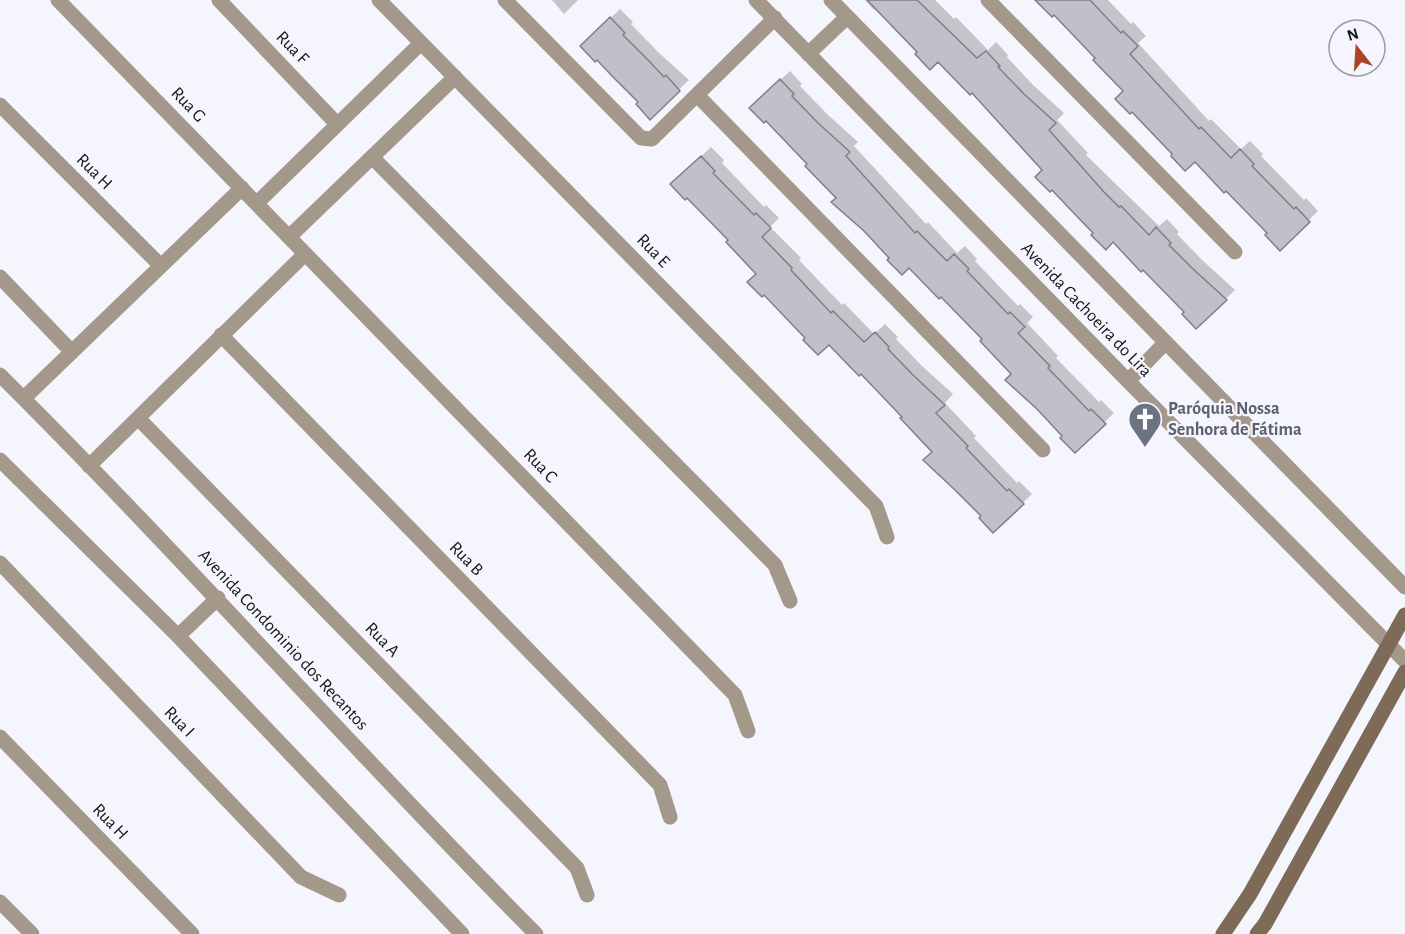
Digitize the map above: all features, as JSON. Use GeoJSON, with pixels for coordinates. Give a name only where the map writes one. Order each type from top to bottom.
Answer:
{"type":"FeatureCollection","features":[{"type":"Feature","properties":{"kind":"street","name":"Rua G"},"geometry":{"type":"LineString","coordinates":[[58,0],[289,237]]}},
{"type":"Feature","properties":{"kind":"street","name":"Rua F"},"geometry":{"type":"LineString","coordinates":[[219,0],[337,124]]}},
{"type":"Feature","properties":{"kind":"street","name":"Rua E"},"geometry":{"type":"LineString","coordinates":[[379,0],[876,506],[887,537]]}},
{"type":"Feature","properties":{"kind":"street"},"geometry":{"type":"LineString","coordinates":[[505,0],[641,138],[652,139],[776,18]]}},
{"type":"Feature","properties":{"kind":"street","name":"Avenida Cachoeira do Lira"},"geometry":{"type":"LineString","coordinates":[[756,0],[1405,661]]}},
{"type":"Feature","properties":{"kind":"street","name":"Avenida Cachoeira do Lira"},"geometry":{"type":"LineString","coordinates":[[831,0],[1405,587]]}},
{"type":"Feature","properties":{"kind":"street"},"geometry":{"type":"LineString","coordinates":[[988,0],[1235,252]]}},
{"type":"Feature","properties":{"kind":"street"},"geometry":{"type":"LineString","coordinates":[[808,54],[847,17]]}},
{"type":"Feature","properties":{"kind":"street"},"geometry":{"type":"LineString","coordinates":[[257,203],[421,43]]}},
{"type":"Feature","properties":{"kind":"street"},"geometry":{"type":"LineString","coordinates":[[289,237],[455,77]]}},
{"type":"Feature","properties":{"kind":"street"},"geometry":{"type":"LineString","coordinates":[[697,95],[1043,450]]}},
{"type":"Feature","properties":{"kind":"street","name":"Rua H"},"geometry":{"type":"LineString","coordinates":[[0,105],[161,266]]}},
{"type":"Feature","properties":{"kind":"street"},"geometry":{"type":"LineString","coordinates":[[372,157],[775,565],[790,601]]}},
{"type":"Feature","properties":{"kind":"street"},"geometry":{"type":"LineString","coordinates":[[24,398],[242,188]]}},
{"type":"Feature","properties":{"kind":"street","name":"Rua C"},"geometry":{"type":"LineString","coordinates":[[289,237],[735,694],[748,731]]}},
{"type":"Feature","properties":{"kind":"street"},"geometry":{"type":"LineString","coordinates":[[89,466],[305,254]]}},
{"type":"Feature","properties":{"kind":"street"},"geometry":{"type":"LineString","coordinates":[[0,277],[72,352]]}},
{"type":"Feature","properties":{"kind":"street","name":"Rua B"},"geometry":{"type":"LineString","coordinates":[[221,335],[660,785],[670,817]]}},
{"type":"Feature","properties":{"kind":"street"},"geometry":{"type":"LineString","coordinates":[[1128,381],[1165,343]]}},
{"type":"Feature","properties":{"kind":"street","name":"Avenida Condominio dos Recantos"},"geometry":{"type":"LineString","coordinates":[[0,375],[218,598],[536,934]]}},
{"type":"Feature","properties":{"kind":"street","name":"Rua A"},"geometry":{"type":"LineString","coordinates":[[138,418],[577,868],[587,895]]}},
{"type":"Feature","properties":{"kind":"street"},"geometry":{"type":"LineString","coordinates":[[2,465],[178,636],[462,934]]}},
{"type":"Feature","properties":{"kind":"street","name":"Rua I"},"geometry":{"type":"LineString","coordinates":[[0,563],[302,877],[339,895]]}},
{"type":"Feature","properties":{"kind":"street"},"geometry":{"type":"LineString","coordinates":[[178,636],[218,598]]}},
{"type":"Feature","properties":{"kind":"street"},"geometry":{"type":"LineString","coordinates":[[1223,934],[1250,894],[1405,615]]}},
{"type":"Feature","properties":{"kind":"street"},"geometry":{"type":"LineString","coordinates":[[1257,934],[1271,914],[1405,672]]}},
{"type":"Feature","properties":{"kind":"street","name":"Rua H"},"geometry":{"type":"LineString","coordinates":[[0,737],[192,934]]}},
{"type":"Feature","properties":{"kind":"street"},"geometry":{"type":"LineString","coordinates":[[0,902],[32,934]]}},
{"type":"Feature","properties":{"kind":"building"},"geometry":{"type":"Polygon","coordinates":[[[867,0],[917,0],[977,58],[986,51],[1024,94],[1056,123],[1049,130],[1104,192],[1149,235],[1156,227],[1171,243],[1169,245],[1227,300],[1196,329],[1182,314],[1184,312],[1143,270],[1141,272],[1113,242],[1106,250],[1052,190],[1050,192],[1035,177],[1042,170],[972,93],[970,95],[938,62],[930,70],[915,54],[917,52],[867,0]]]}},
{"type":"Feature","properties":{"kind":"building"},"geometry":{"type":"Polygon","coordinates":[[[1035,0],[1090,0],[1121,33],[1123,31],[1138,46],[1130,54],[1199,129],[1201,127],[1231,158],[1240,149],[1254,164],[1252,166],[1310,222],[1280,251],[1265,235],[1267,233],[1195,162],[1185,171],[1132,112],[1130,114],[1115,99],[1123,91],[1093,60],[1095,58],[1054,15],[1052,17],[1035,0]]]}},
{"type":"Feature","properties":{"kind":"building"},"geometry":{"type":"Polygon","coordinates":[[[610,17],[625,33],[623,35],[680,91],[650,120],[636,104],[638,102],[580,46],[610,17]]]}},
{"type":"Feature","properties":{"kind":"building"},"geometry":{"type":"Polygon","coordinates":[[[780,79],[794,94],[792,96],[850,152],[846,156],[915,233],[917,231],[947,261],[954,254],[1008,314],[1010,312],[1025,327],[1018,333],[1089,411],[1091,409],[1106,424],[1075,453],[1037,409],[1005,380],[1011,374],[980,341],[982,339],[909,268],[902,275],[864,231],[831,202],[836,198],[805,166],[807,164],[766,121],[764,123],[749,108],[780,79]]]}},
{"type":"Feature","properties":{"kind":"building"},"geometry":{"type":"Polygon","coordinates":[[[701,156],[715,171],[713,173],[754,215],[756,213],[771,228],[762,237],[792,268],[791,270],[831,313],[833,311],[864,342],[875,332],[889,347],[888,349],[945,405],[936,413],[968,446],[966,448],[1007,491],[1009,489],[1024,504],[993,533],[979,518],[981,516],[923,460],[932,452],[900,418],[902,417],[861,374],[859,376],[829,345],[818,355],[803,340],[805,338],[764,295],[762,297],[747,282],[756,274],[726,242],[728,240],[670,184],[701,156]]]}},
{"type":"Feature","properties":{"kind":"place","name":"Paróquia Nossa Senhora de Fátima"},"geometry":{"type":"Point","coordinates":[1145,448]}}]}
